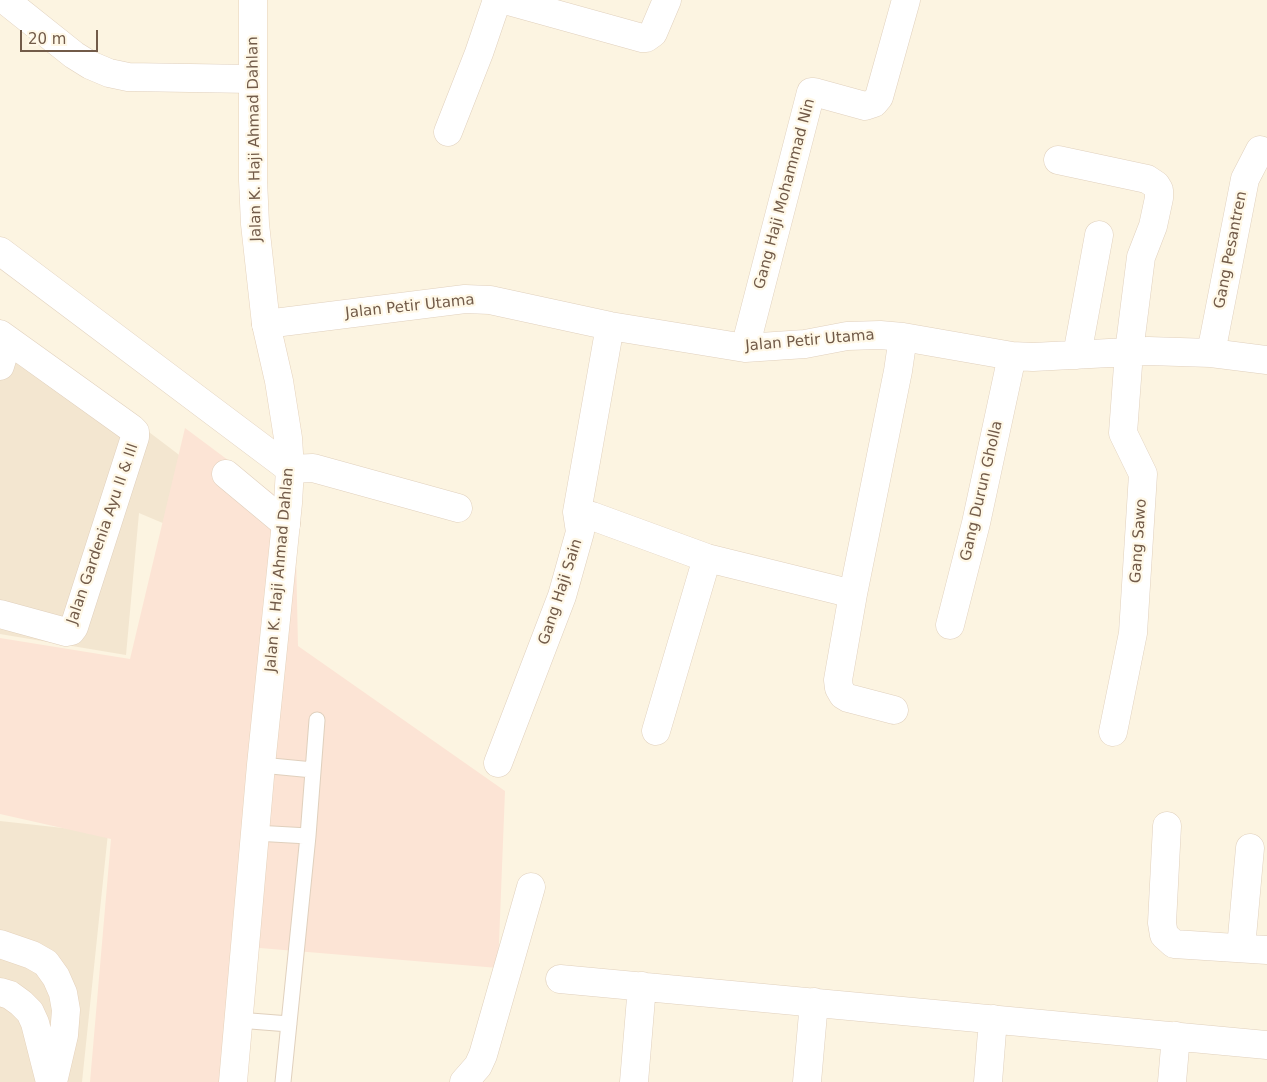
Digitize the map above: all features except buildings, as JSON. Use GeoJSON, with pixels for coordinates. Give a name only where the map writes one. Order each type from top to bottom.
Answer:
{"type":"FeatureCollection","features":[{"type":"Feature","properties":{"kind":"street"},"geometry":{"type":"LineString","coordinates":[[5,0],[74,55],[90,65],[109,73],[128,77],[252,80]]}},
{"type":"Feature","properties":{"kind":"street","name":"Jalan K. Haji Ahmad Dahlan"},"geometry":{"type":"LineString","coordinates":[[232,1082],[245,1021],[268,766],[290,472],[284,410],[266,324],[255,224],[252,80],[253,0]]}},
{"type":"Feature","properties":{"kind":"street"},"geometry":{"type":"LineString","coordinates":[[448,132],[479,53],[497,0]]}},
{"type":"Feature","properties":{"kind":"street"},"geometry":{"type":"LineString","coordinates":[[505,0],[642,38],[646,38],[653,33],[667,0]]}},
{"type":"Feature","properties":{"kind":"street","name":"Gang Haji Mohammad Nin"},"geometry":{"type":"LineString","coordinates":[[746,348],[811,92],[865,106],[874,103],[879,97],[906,0]]}},
{"type":"Feature","properties":{"kind":"street","name":"Gang Pesantren"},"geometry":{"type":"LineString","coordinates":[[1210,353],[1245,179],[1260,150]]}},
{"type":"Feature","properties":{"kind":"street","name":"Gang Sawo"},"geometry":{"type":"LineString","coordinates":[[1058,160],[1147,179],[1156,185],[1160,198],[1142,258],[1129,352],[1123,433],[1144,474],[1133,633],[1113,732]]}},
{"type":"Feature","properties":{"kind":"street"},"geometry":{"type":"LineString","coordinates":[[1077,355],[1099,235]]}},
{"type":"Feature","properties":{"kind":"street"},"geometry":{"type":"LineString","coordinates":[[0,251],[290,472],[313,468],[458,508]]}},
{"type":"Feature","properties":{"kind":"street","name":"Jalan Petir Utama"},"geometry":{"type":"LineString","coordinates":[[266,324],[465,299],[490,300],[610,326],[746,348],[805,344],[847,336],[880,334],[1012,356],[1148,351],[1210,353],[1267,360]]}},
{"type":"Feature","properties":{"kind":"street","name":"Gang Haji Sain"},"geometry":{"type":"LineString","coordinates":[[498,763],[562,596],[580,532],[577,512],[610,326]]}},
{"type":"Feature","properties":{"kind":"street"},"geometry":{"type":"LineString","coordinates":[[0,366],[4,337]]}},
{"type":"Feature","properties":{"kind":"street","name":"Jalan Gardenia Ayu II & III"},"geometry":{"type":"LineString","coordinates":[[0,614],[66,632],[71,631],[74,627],[136,437],[135,432],[131,428],[4,337]]}},
{"type":"Feature","properties":{"kind":"street"},"geometry":{"type":"LineString","coordinates":[[894,710],[848,698],[843,695],[839,688],[838,680],[903,337]]}},
{"type":"Feature","properties":{"kind":"street","name":"Gang Durun Gholla"},"geometry":{"type":"LineString","coordinates":[[950,625],[978,514],[1012,356]]}},
{"type":"Feature","properties":{"kind":"street"},"geometry":{"type":"LineString","coordinates":[[226,474],[287,513]]}},
{"type":"Feature","properties":{"kind":"street"},"geometry":{"type":"LineString","coordinates":[[577,512],[707,558],[853,594]]}},
{"type":"Feature","properties":{"kind":"street"},"geometry":{"type":"LineString","coordinates":[[656,731],[707,558]]}},
{"type":"Feature","properties":{"kind":"street"},"geometry":{"type":"LineString","coordinates":[[1167,826],[1162,923],[1164,936],[1174,944],[1254,949],[1250,848]]}},
{"type":"Feature","properties":{"kind":"street"},"geometry":{"type":"LineString","coordinates":[[464,1082],[478,1066],[483,1055],[531,887]]}},
{"type":"Feature","properties":{"kind":"street"},"geometry":{"type":"LineString","coordinates":[[0,944],[32,955],[46,963],[56,977],[63,993],[66,1010],[64,1035],[52,1082]]}},
{"type":"Feature","properties":{"kind":"street"},"geometry":{"type":"LineString","coordinates":[[560,978],[1267,1045]]}},
{"type":"Feature","properties":{"kind":"street"},"geometry":{"type":"LineString","coordinates":[[634,1082],[642,986]]}},
{"type":"Feature","properties":{"kind":"street"},"geometry":{"type":"LineString","coordinates":[[0,992],[10,995],[30,1012],[36,1023],[52,1082]]}},
{"type":"Feature","properties":{"kind":"street"},"geometry":{"type":"LineString","coordinates":[[807,1082],[814,1002]]}},
{"type":"Feature","properties":{"kind":"street"},"geometry":{"type":"LineString","coordinates":[[988,1082],[993,1019]]}},
{"type":"Feature","properties":{"kind":"street"},"geometry":{"type":"LineString","coordinates":[[1172,1082],[1176,1036]]}},
{"type":"Feature","properties":{"kind":"lane"},"geometry":{"type":"LineString","coordinates":[[283,1082],[283,1023],[308,836],[317,720]]}},
{"type":"Feature","properties":{"kind":"lane"},"geometry":{"type":"LineString","coordinates":[[268,766],[313,770]]}},
{"type":"Feature","properties":{"kind":"lane"},"geometry":{"type":"LineString","coordinates":[[262,834],[308,836]]}},
{"type":"Feature","properties":{"kind":"lane"},"geometry":{"type":"LineString","coordinates":[[245,1021],[283,1023]]}},
{"type":"Feature","properties":{"kind":"shaded area"},"geometry":{"type":"Polygon","coordinates":[[[0,319],[228,492],[198,538],[139,513],[126,655],[0,634],[0,319]]]}},
{"type":"Feature","properties":{"kind":"shaded area"},"geometry":{"type":"Polygon","coordinates":[[[185,428],[295,510],[298,646],[505,791],[498,968],[248,947],[241,1082],[90,1082],[111,839],[0,814],[0,638],[130,659],[185,428]]]}},
{"type":"Feature","properties":{"kind":"shaded area"},"geometry":{"type":"Polygon","coordinates":[[[0,821],[108,833],[82,1082],[0,1082],[0,821]]]}}]}
